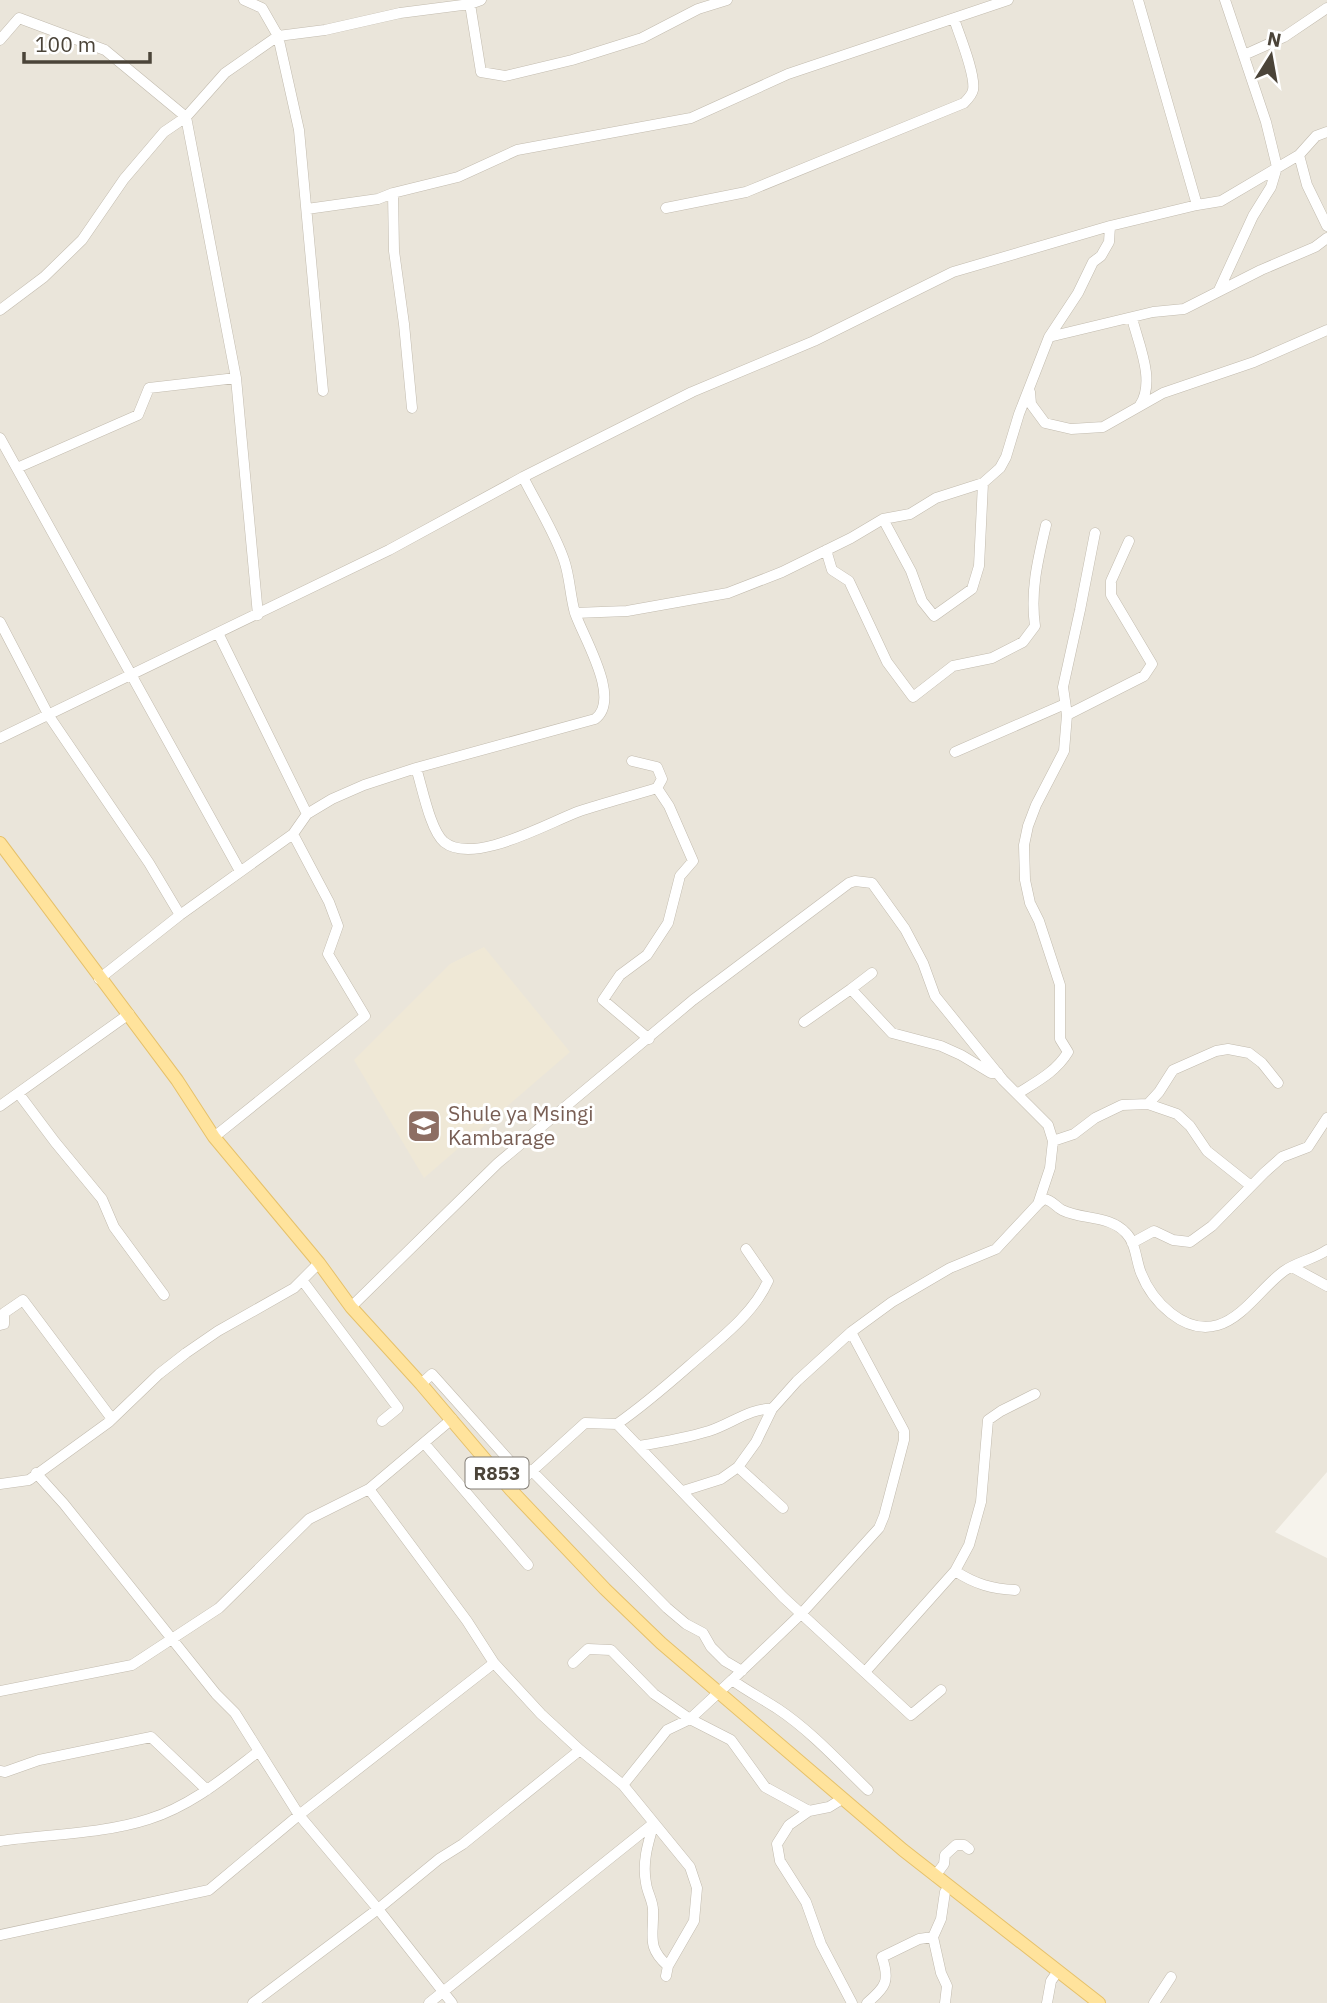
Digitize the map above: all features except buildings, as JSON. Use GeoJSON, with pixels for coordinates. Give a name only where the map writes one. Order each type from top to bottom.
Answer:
{"type":"FeatureCollection","features":[{"type":"Feature","properties":{"kind":"main road","name":"R853"},"geometry":{"type":"LineString","coordinates":[[0,843],[99,979],[129,1014],[214,1137],[351,1307],[452,1419],[511,1490],[605,1589],[661,1643],[934,1876],[1099,2003]]}},
{"type":"Feature","properties":{"kind":"street"},"geometry":{"type":"LineString","coordinates":[[244,0],[262,8],[278,36],[299,130],[323,391]]}},
{"type":"Feature","properties":{"kind":"street"},"geometry":{"type":"LineString","coordinates":[[0,310],[44,277],[82,240],[124,179],[163,132],[186,117],[225,73],[278,36],[481,0]]}},
{"type":"Feature","properties":{"kind":"street"},"geometry":{"type":"LineString","coordinates":[[470,4],[481,72],[505,76],[572,60],[642,38],[698,9],[727,0]]}},
{"type":"Feature","properties":{"kind":"street"},"geometry":{"type":"LineString","coordinates":[[307,209],[378,199],[458,177],[517,150],[691,118],[788,74],[1008,0]]}},
{"type":"Feature","properties":{"kind":"street"},"geometry":{"type":"LineString","coordinates":[[1138,0],[1197,205]]}},
{"type":"Feature","properties":{"kind":"street"},"geometry":{"type":"LineString","coordinates":[[1219,289],[1253,216],[1271,187],[1277,167],[1266,122],[1225,0]]}},
{"type":"Feature","properties":{"kind":"street"},"geometry":{"type":"LineString","coordinates":[[1244,55],[1284,37],[1327,8]]}},
{"type":"Feature","properties":{"kind":"street"},"geometry":{"type":"LineString","coordinates":[[0,40],[19,18],[105,50],[186,117],[236,378],[258,615]]}},
{"type":"Feature","properties":{"kind":"street"},"geometry":{"type":"LineString","coordinates":[[666,208],[746,192],[964,103],[972,93],[974,84],[954,19]]}},
{"type":"Feature","properties":{"kind":"street"},"geometry":{"type":"LineString","coordinates":[[0,738],[390,550],[523,477],[692,392],[814,341],[953,272],[1110,226],[1221,201],[1299,155],[1316,136],[1327,132]]}},
{"type":"Feature","properties":{"kind":"street"},"geometry":{"type":"LineString","coordinates":[[1299,155],[1307,185],[1327,226]]}},
{"type":"Feature","properties":{"kind":"street"},"geometry":{"type":"LineString","coordinates":[[393,193],[394,251],[412,408]]}},
{"type":"Feature","properties":{"kind":"street"},"geometry":{"type":"LineString","coordinates":[[575,613],[627,611],[728,593],[782,572],[883,519],[909,514],[936,498],[983,483],[1006,457],[1019,414],[1049,337],[1078,293],[1093,262],[1101,256],[1109,242],[1110,226]]}},
{"type":"Feature","properties":{"kind":"street"},"geometry":{"type":"LineString","coordinates":[[1049,337],[1153,312],[1184,309],[1219,289],[1315,247],[1327,238]]}},
{"type":"Feature","properties":{"kind":"street"},"geometry":{"type":"LineString","coordinates":[[1132,318],[1147,377],[1145,398],[1140,405]]}},
{"type":"Feature","properties":{"kind":"street"},"geometry":{"type":"LineString","coordinates":[[1029,389],[1031,404],[1045,423],[1071,429],[1103,427],[1163,393],[1254,362],[1327,330]]}},
{"type":"Feature","properties":{"kind":"street"},"geometry":{"type":"LineString","coordinates":[[17,468],[138,415],[149,388],[236,378]]}},
{"type":"Feature","properties":{"kind":"street"},"geometry":{"type":"LineString","coordinates":[[1,441],[240,871]]}},
{"type":"Feature","properties":{"kind":"street"},"geometry":{"type":"LineString","coordinates":[[99,979],[180,915],[293,834],[307,814],[331,799],[416,768],[595,719],[600,715],[603,707],[602,677],[575,613],[564,559],[523,477]]}},
{"type":"Feature","properties":{"kind":"street"},"geometry":{"type":"LineString","coordinates":[[883,519],[911,570],[922,601],[934,616],[972,589],[979,566],[983,483]]}},
{"type":"Feature","properties":{"kind":"street"},"geometry":{"type":"LineString","coordinates":[[826,550],[832,570],[849,582],[887,662],[913,697],[953,666],[992,658],[1023,642],[1035,626],[1032,605],[1037,562],[1046,525]]}},
{"type":"Feature","properties":{"kind":"street"},"geometry":{"type":"LineString","coordinates":[[1017,1094],[1047,1076],[1068,1052],[1060,1040],[1060,985],[1039,921],[1030,903],[1025,880],[1024,845],[1036,805],[1063,751],[1066,710],[1063,687],[1095,533]]}},
{"type":"Feature","properties":{"kind":"street"},"geometry":{"type":"LineString","coordinates":[[955,752],[1066,710],[1144,676],[1152,664],[1111,595],[1111,581],[1129,541]]}},
{"type":"Feature","properties":{"kind":"street"},"geometry":{"type":"LineString","coordinates":[[0,622],[49,716],[149,863],[180,915]]}},
{"type":"Feature","properties":{"kind":"street"},"geometry":{"type":"LineString","coordinates":[[218,633],[307,814]]}},
{"type":"Feature","properties":{"kind":"street"},"geometry":{"type":"LineString","coordinates":[[416,768],[433,824],[441,839],[458,849],[467,850],[514,839],[577,812],[657,788],[662,779],[657,767],[632,761]]}},
{"type":"Feature","properties":{"kind":"street"},"geometry":{"type":"LineString","coordinates":[[649,1039],[603,1000],[620,975],[647,955],[668,923],[680,876],[693,861],[669,806],[657,788]]}},
{"type":"Feature","properties":{"kind":"street"},"geometry":{"type":"LineString","coordinates":[[214,1137],[365,1016],[328,954],[338,926],[329,902],[293,834]]}},
{"type":"Feature","properties":{"kind":"street"},"geometry":{"type":"LineString","coordinates":[[351,1307],[498,1163],[693,1000],[855,881],[872,883],[905,929],[923,962],[935,996],[1003,1080],[1048,1125],[1053,1141],[1050,1168],[1038,1204]]}},
{"type":"Feature","properties":{"kind":"street"},"geometry":{"type":"LineString","coordinates":[[804,1021],[872,973]]}},
{"type":"Feature","properties":{"kind":"street"},"geometry":{"type":"LineString","coordinates":[[851,989],[892,1033],[941,1046],[991,1073],[999,1073]]}},
{"type":"Feature","properties":{"kind":"street"},"geometry":{"type":"LineString","coordinates":[[0,1106],[129,1014]]}},
{"type":"Feature","properties":{"kind":"street"},"geometry":{"type":"LineString","coordinates":[[1148,1104],[1173,1070],[1216,1051],[1228,1049],[1250,1053],[1278,1083]]}},
{"type":"Feature","properties":{"kind":"street"},"geometry":{"type":"LineString","coordinates":[[19,1094],[48,1134],[103,1199],[114,1227],[164,1294]]}},
{"type":"Feature","properties":{"kind":"street"},"geometry":{"type":"LineString","coordinates":[[1053,1141],[1074,1134],[1095,1118],[1122,1105],[1148,1104],[1177,1114],[1190,1126],[1207,1151],[1251,1186]]}},
{"type":"Feature","properties":{"kind":"street"},"geometry":{"type":"LineString","coordinates":[[1132,1242],[1154,1231],[1173,1240],[1190,1241],[1212,1226],[1282,1157],[1308,1147],[1327,1118]]}},
{"type":"Feature","properties":{"kind":"street"},"geometry":{"type":"LineString","coordinates":[[683,1491],[721,1479],[738,1467],[756,1442],[772,1409],[797,1381],[851,1332],[892,1302],[950,1268],[996,1249],[1044,1199],[1050,1200],[1060,1209],[1108,1222],[1126,1232],[1132,1242],[1141,1274],[1151,1292],[1173,1317],[1204,1326],[1220,1325],[1285,1270],[1327,1250]]}},
{"type":"Feature","properties":{"kind":"street"},"geometry":{"type":"LineString","coordinates":[[511,1490],[585,1423],[617,1424],[649,1402],[724,1335],[762,1293],[768,1281],[746,1249]]}},
{"type":"Feature","properties":{"kind":"street"},"geometry":{"type":"LineString","coordinates":[[0,1484],[29,1480],[112,1419],[159,1374],[186,1353],[218,1331],[294,1288],[319,1264]]}},
{"type":"Feature","properties":{"kind":"street"},"geometry":{"type":"LineString","coordinates":[[1292,1267],[1327,1286]]}},
{"type":"Feature","properties":{"kind":"street"},"geometry":{"type":"LineString","coordinates":[[302,1280],[398,1408],[382,1421]]}},
{"type":"Feature","properties":{"kind":"street"},"geometry":{"type":"LineString","coordinates":[[0,1325],[4,1324],[4,1312],[23,1300],[112,1419]]}},
{"type":"Feature","properties":{"kind":"street"},"geometry":{"type":"LineString","coordinates":[[623,1785],[667,1730],[690,1719],[802,1614],[879,1528],[904,1440],[904,1431],[851,1332]]}},
{"type":"Feature","properties":{"kind":"street"},"geometry":{"type":"LineString","coordinates":[[421,1384],[432,1374],[528,1473],[667,1608],[686,1624],[703,1633],[711,1647],[725,1661],[742,1671]]}},
{"type":"Feature","properties":{"kind":"street"},"geometry":{"type":"LineString","coordinates":[[865,1672],[955,1571],[969,1545],[981,1502],[988,1420],[1001,1410],[1035,1394]]}},
{"type":"Feature","properties":{"kind":"street"},"geometry":{"type":"LineString","coordinates":[[639,1446],[680,1440],[754,1412],[772,1409]]}},
{"type":"Feature","properties":{"kind":"street"},"geometry":{"type":"LineString","coordinates":[[0,1691],[132,1665],[219,1608],[309,1519],[369,1489],[452,1419]]}},
{"type":"Feature","properties":{"kind":"street"},"geometry":{"type":"LineString","coordinates":[[617,1424],[802,1614],[911,1715],[941,1690]]}},
{"type":"Feature","properties":{"kind":"street"},"geometry":{"type":"LineString","coordinates":[[424,1443],[528,1565]]}},
{"type":"Feature","properties":{"kind":"street"},"geometry":{"type":"LineString","coordinates":[[738,1467],[783,1508]]}},
{"type":"Feature","properties":{"kind":"street"},"geometry":{"type":"LineString","coordinates":[[36,1473],[235,1713],[299,1815],[452,2003]]}},
{"type":"Feature","properties":{"kind":"street"},"geometry":{"type":"LineString","coordinates":[[369,1489],[467,1621],[494,1663],[541,1714],[623,1785],[690,1867],[697,1888],[694,1920],[667,1971],[657,1957],[650,1936],[653,1909],[645,1882],[645,1855],[654,1823]]}},
{"type":"Feature","properties":{"kind":"street"},"geometry":{"type":"LineString","coordinates":[[955,1571],[971,1581],[995,1589],[1015,1590]]}},
{"type":"Feature","properties":{"kind":"street"},"geometry":{"type":"LineString","coordinates":[[573,1662],[588,1649],[611,1650],[654,1694],[690,1719],[730,1740],[765,1787],[809,1811]]}},
{"type":"Feature","properties":{"kind":"street"},"geometry":{"type":"LineString","coordinates":[[0,1935],[209,1890],[299,1815],[494,1663]]}},
{"type":"Feature","properties":{"kind":"street"},"geometry":{"type":"LineString","coordinates":[[732,1680],[779,1710],[830,1753],[868,1790]]}},
{"type":"Feature","properties":{"kind":"street"},"geometry":{"type":"LineString","coordinates":[[0,1771],[5,1772],[39,1760],[151,1737],[207,1790]]}},
{"type":"Feature","properties":{"kind":"street"},"geometry":{"type":"LineString","coordinates":[[253,2003],[378,1909],[439,1859],[463,1844],[580,1750]]}},
{"type":"Feature","properties":{"kind":"street"},"geometry":{"type":"LineString","coordinates":[[0,1841],[81,1832],[149,1819],[207,1790],[259,1751]]}},
{"type":"Feature","properties":{"kind":"street"},"geometry":{"type":"LineString","coordinates":[[842,1799],[830,1807],[809,1811],[789,1825],[776,1844],[780,1861],[806,1902],[821,1944],[852,2003]]}},
{"type":"Feature","properties":{"kind":"street"},"geometry":{"type":"LineString","coordinates":[[429,2003],[654,1823]]}},
{"type":"Feature","properties":{"kind":"street"},"geometry":{"type":"LineString","coordinates":[[934,1876],[944,1864],[945,1855],[956,1845],[964,1845],[969,1849]]}},
{"type":"Feature","properties":{"kind":"street"},"geometry":{"type":"LineString","coordinates":[[945,2003],[947,1986],[941,1973],[933,1937],[941,1919],[945,1892],[950,1887]]}},
{"type":"Feature","properties":{"kind":"street"},"geometry":{"type":"LineString","coordinates":[[867,2003],[883,1988],[886,1980],[887,1973],[882,1957],[919,1939],[933,1937]]}},
{"type":"Feature","properties":{"kind":"street"},"geometry":{"type":"LineString","coordinates":[[1047,2003],[1051,1981],[1058,1971]]}},
{"type":"Feature","properties":{"kind":"street"},"geometry":{"type":"LineString","coordinates":[[1154,2003],[1171,1977]]}},
{"type":"Feature","properties":{"kind":"shaded area"},"geometry":{"type":"Polygon","coordinates":[[[0,0],[1327,0],[1327,1472],[1275,1532],[1327,1558],[1327,2003],[0,2003],[0,0]]]}},
{"type":"Feature","properties":{"kind":"shaded area"},"geometry":{"type":"Polygon","coordinates":[[[484,947],[570,1052],[424,1178],[354,1060],[450,964],[484,947]]]}},
{"type":"Feature","properties":{"kind":"place","name":"Shule ya Msingi Kambarage"},"geometry":{"type":"Point","coordinates":[424,1126]}}]}
